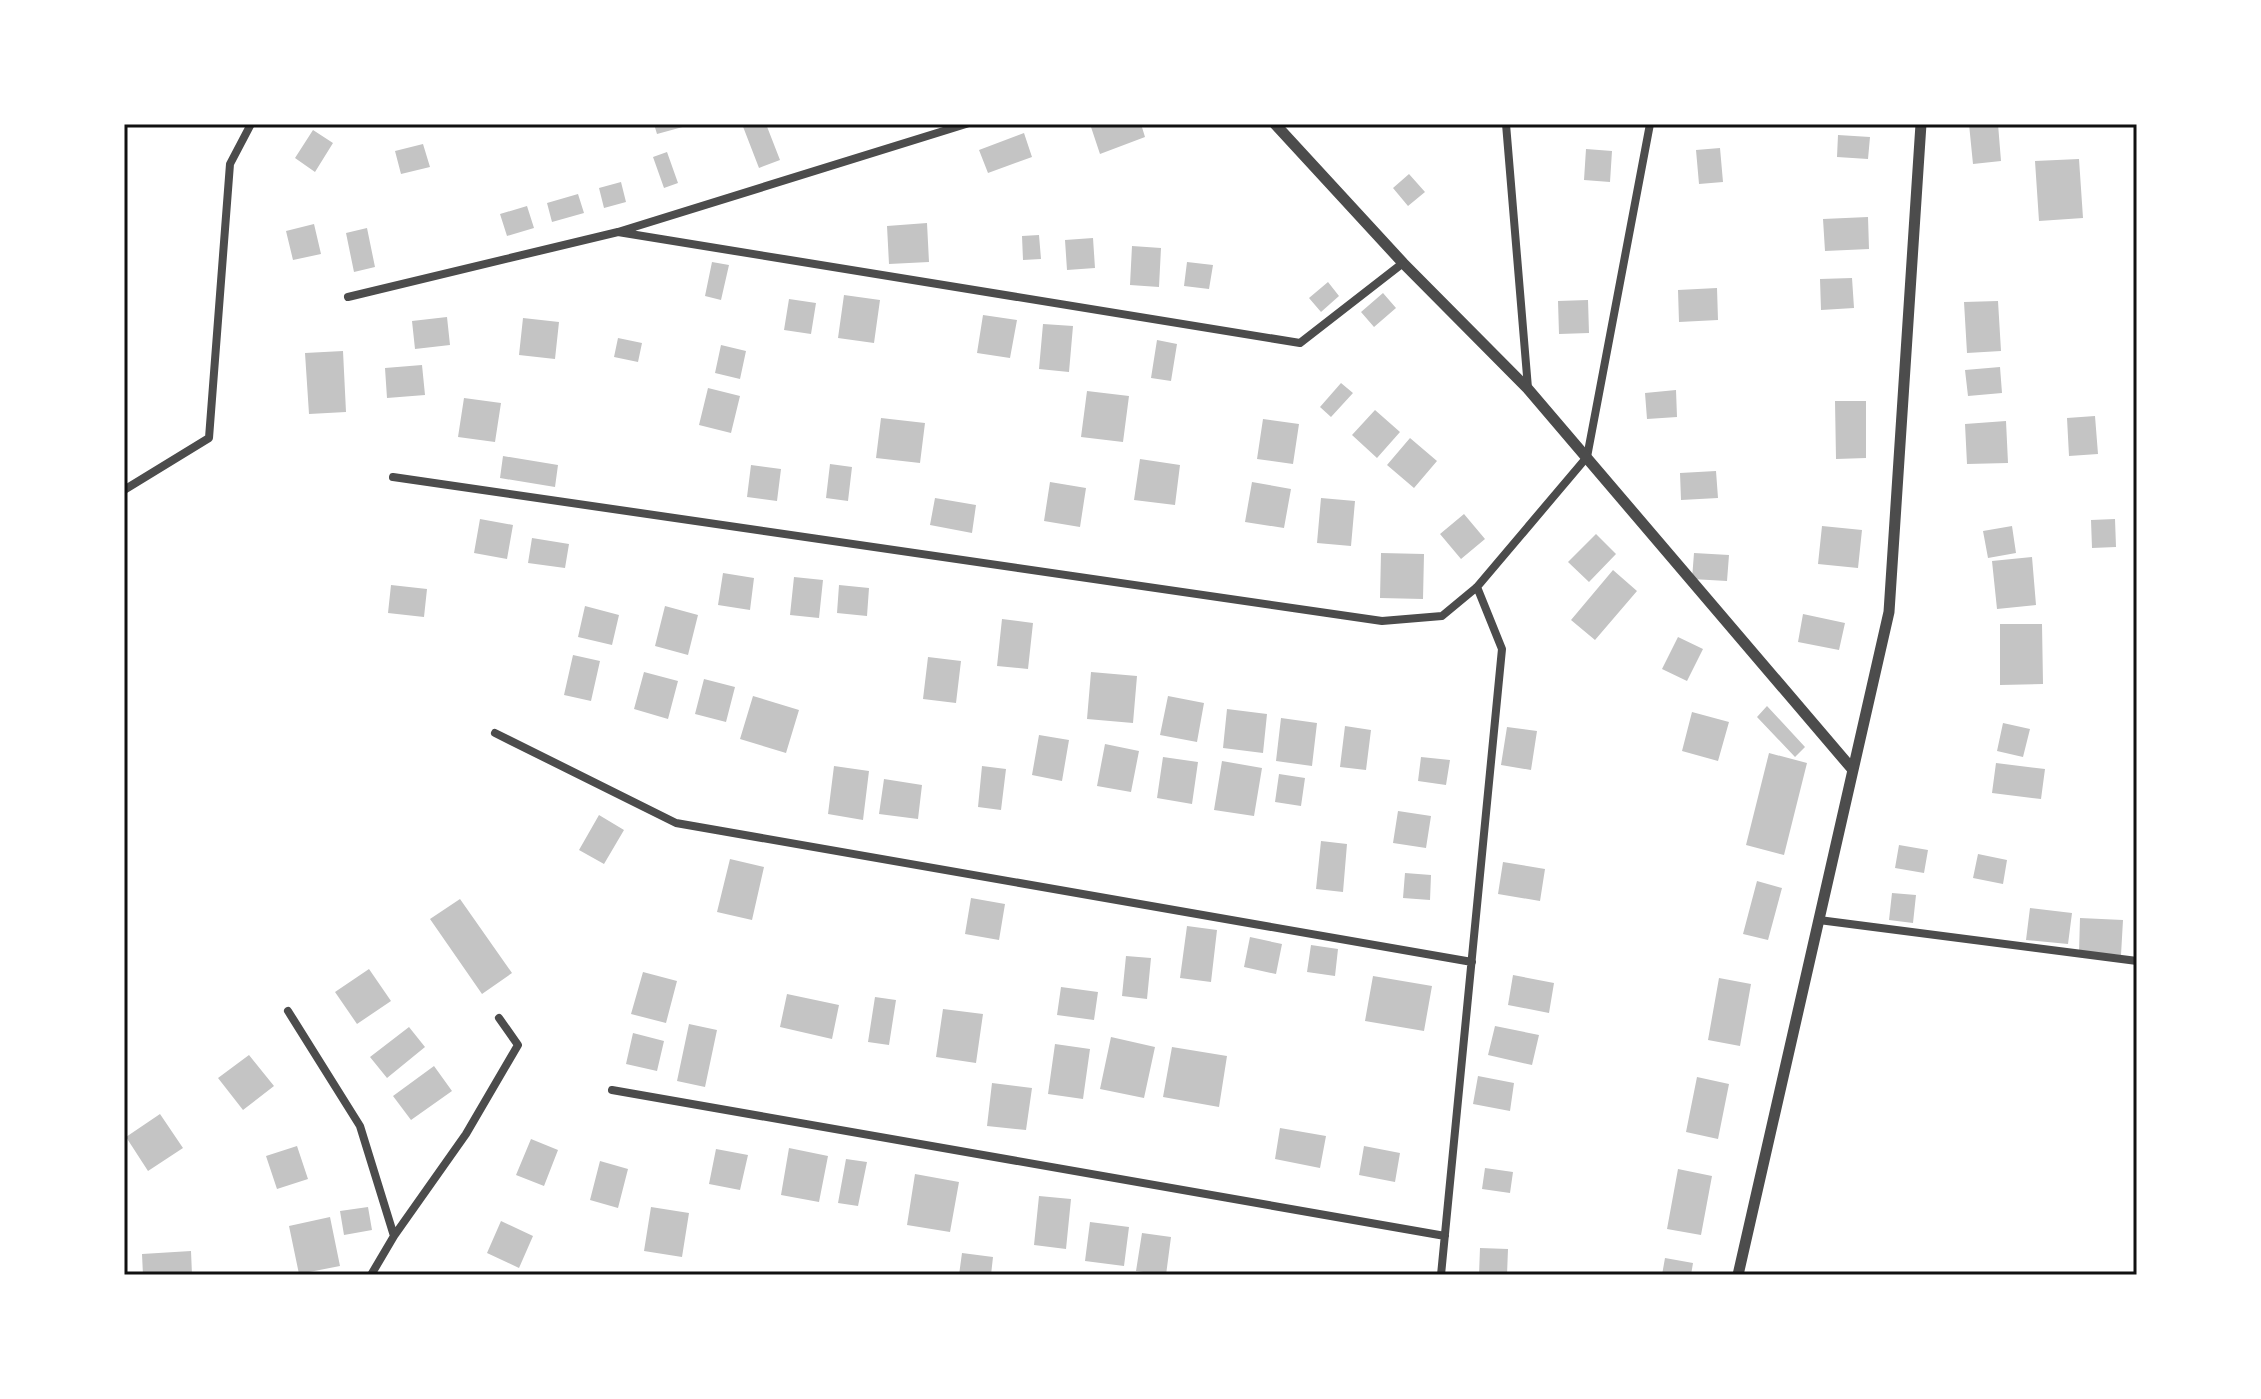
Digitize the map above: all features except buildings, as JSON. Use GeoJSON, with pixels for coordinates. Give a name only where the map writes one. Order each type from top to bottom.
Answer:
{"type":"FeatureCollection","features":[{"type":"Feature","properties":{"kind":"street"},"geometry":{"type":"LineString","coordinates":[[124,490],[209,438],[230,164],[251,124]]}},
{"type":"Feature","properties":{"kind":"street"},"geometry":{"type":"LineString","coordinates":[[348,297],[618,232],[966,124]]}},
{"type":"Feature","properties":{"kind":"street"},"geometry":{"type":"LineString","coordinates":[[1275,124],[1403,263],[1528,389],[1853,770]]}},
{"type":"Feature","properties":{"kind":"street"},"geometry":{"type":"LineString","coordinates":[[1506,124],[1528,389]]}},
{"type":"Feature","properties":{"kind":"street"},"geometry":{"type":"LineString","coordinates":[[393,477],[1382,621],[1442,616],[1477,587],[1587,457],[1650,124]]}},
{"type":"Feature","properties":{"kind":"street"},"geometry":{"type":"LineString","coordinates":[[1738,1275],[1889,612],[1921,124]]}},
{"type":"Feature","properties":{"kind":"street"},"geometry":{"type":"LineString","coordinates":[[618,232],[1300,343],[1403,263]]}},
{"type":"Feature","properties":{"kind":"street"},"geometry":{"type":"LineString","coordinates":[[1441,1275],[1502,649],[1477,587]]}},
{"type":"Feature","properties":{"kind":"street"},"geometry":{"type":"LineString","coordinates":[[495,733],[676,823],[1472,962]]}},
{"type":"Feature","properties":{"kind":"street"},"geometry":{"type":"LineString","coordinates":[[1819,920],[2137,961]]}},
{"type":"Feature","properties":{"kind":"street"},"geometry":{"type":"LineString","coordinates":[[288,1011],[360,1126],[394,1236]]}},
{"type":"Feature","properties":{"kind":"street"},"geometry":{"type":"LineString","coordinates":[[371,1275],[394,1236],[466,1134],[518,1045],[499,1018]]}},
{"type":"Feature","properties":{"kind":"street"},"geometry":{"type":"LineString","coordinates":[[612,1090],[1445,1236]]}}]}
